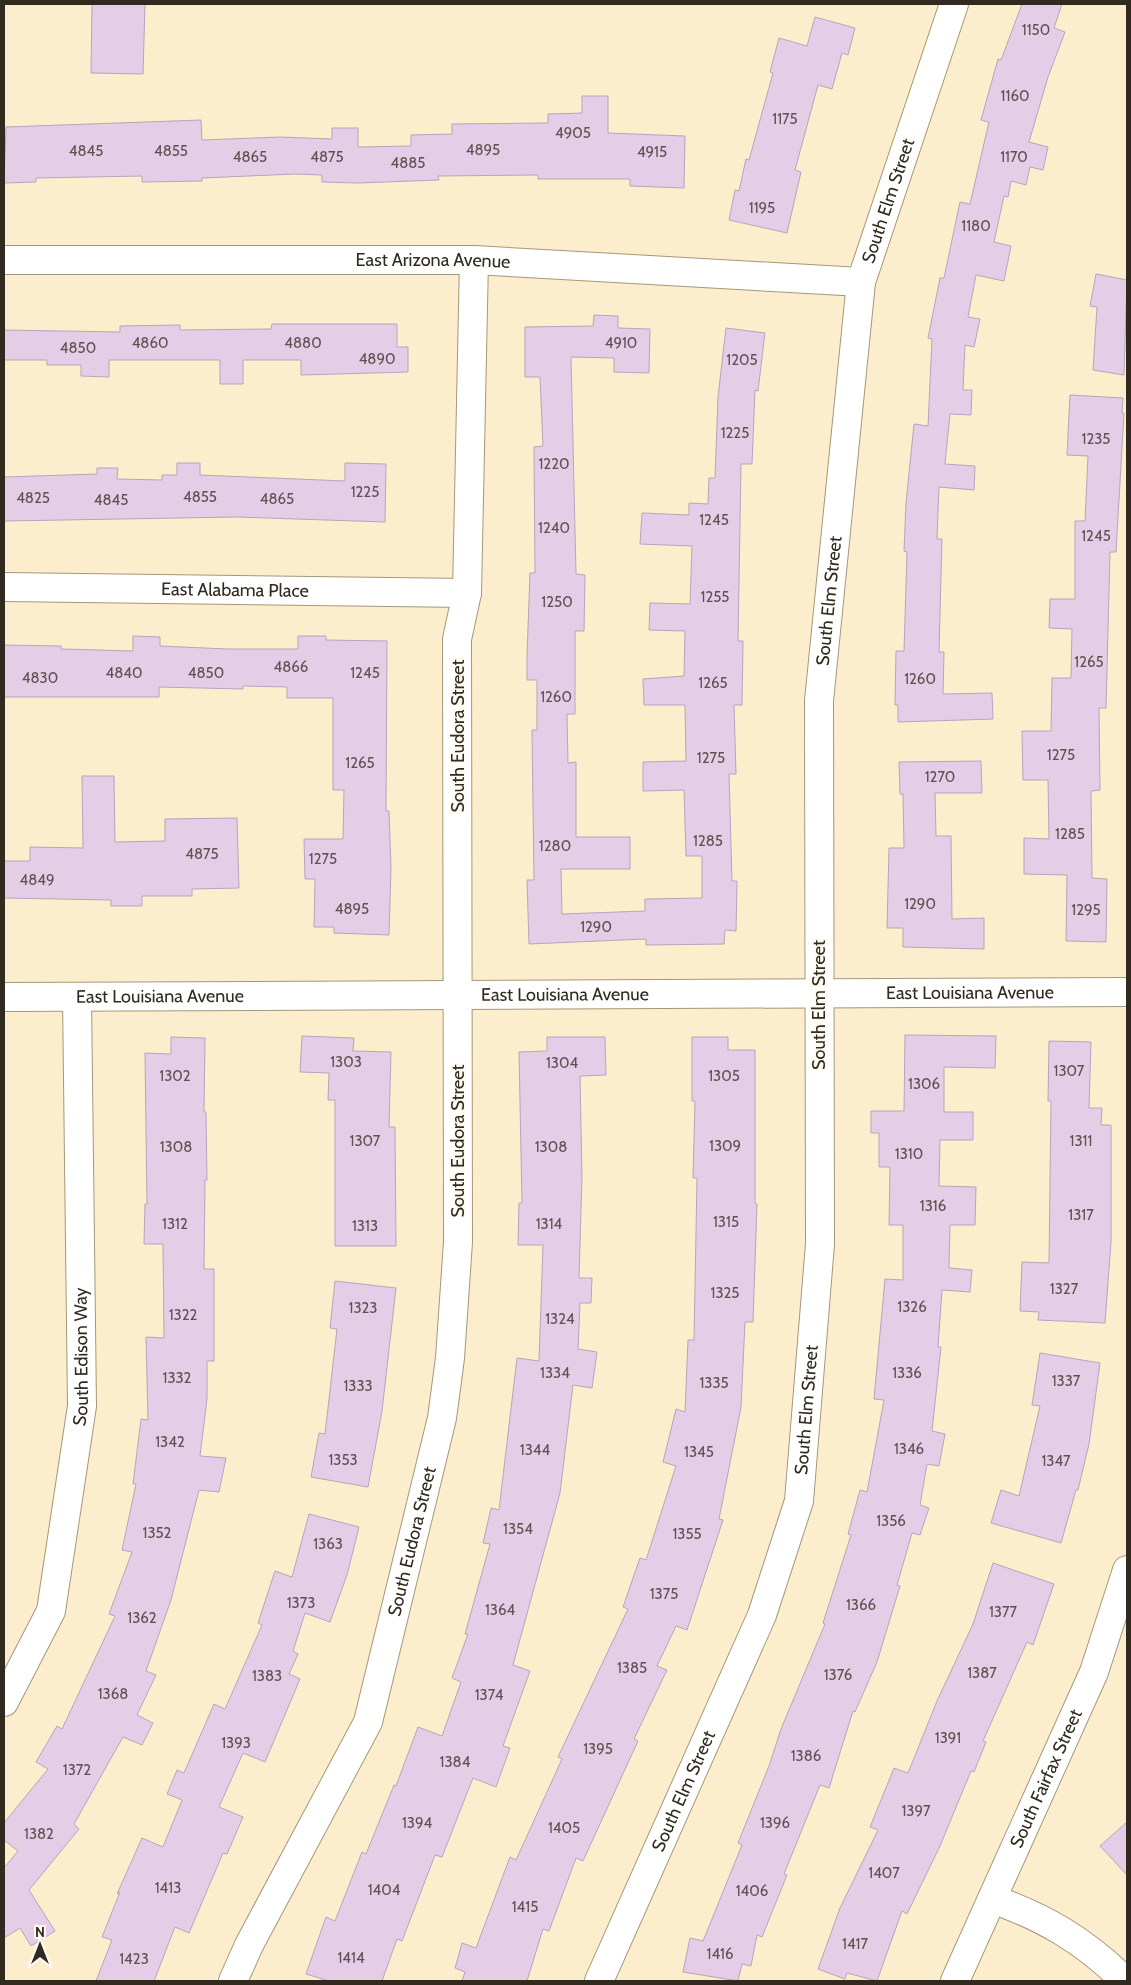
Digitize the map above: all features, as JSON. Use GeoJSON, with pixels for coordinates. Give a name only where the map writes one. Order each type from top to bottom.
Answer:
{"type":"FeatureCollection","features":[{"type":"Feature","properties":{"kind":"street","name":"South Elm Street"},"geometry":{"type":"LineString","coordinates":[[599,1981],[762,1615],[799,1502],[820,1244],[819,701],[861,282],[954,4]]}},
{"type":"Feature","properties":{"kind":"street","name":"East Arizona Avenue"},"geometry":{"type":"LineString","coordinates":[[4,260],[474,260],[861,282]]}},
{"type":"Feature","properties":{"kind":"street","name":"South Eudora Street"},"geometry":{"type":"LineString","coordinates":[[234,1981],[249,1945],[368,1722],[442,1418],[454,1322],[458,1242],[457,639],[467,592],[474,260]]}},
{"type":"Feature","properties":{"kind":"street","name":"East Alabama Place"},"geometry":{"type":"LineString","coordinates":[[4,587],[467,592]]}},
{"type":"Feature","properties":{"kind":"street","name":"East Louisiana Avenue"},"geometry":{"type":"LineString","coordinates":[[4,997],[1127,992]]}},
{"type":"Feature","properties":{"kind":"street","name":"South Edison Way"},"geometry":{"type":"LineString","coordinates":[[4,1702],[51,1611],[82,1406],[77,997]]}},
{"type":"Feature","properties":{"kind":"street","name":"South Fairfax Street"},"geometry":{"type":"LineString","coordinates":[[954,1981],[1094,1672],[1127,1570]]}},
{"type":"Feature","properties":{"kind":"street"},"geometry":{"type":"LineString","coordinates":[[992,1899],[1030,1912],[1060,1929],[1102,1958],[1125,1981]]}},
{"type":"Feature","properties":{"kind":"building"},"geometry":{"type":"Polygon","coordinates":[[[92,4],[145,4],[143,74],[91,73],[92,4]]]}},
{"type":"Feature","properties":{"kind":"building"},"geometry":{"type":"Polygon","coordinates":[[[1022,4],[1062,4],[1054,28],[1065,32],[1048,77],[1029,142],[1048,147],[1043,170],[1030,167],[1026,185],[1011,181],[1008,197],[1004,196],[994,242],[1011,246],[1004,281],[976,275],[968,317],[980,319],[974,347],[965,345],[963,390],[972,390],[971,415],[950,414],[945,464],[975,466],[974,490],[939,487],[937,539],[942,539],[939,652],[944,652],[943,694],[992,693],[993,719],[898,722],[898,705],[895,705],[896,651],[904,651],[907,552],[904,551],[906,503],[914,424],[928,426],[932,339],[928,338],[940,278],[944,278],[960,202],[970,204],[989,122],[981,120],[998,59],[1001,60],[1022,4]]]}},
{"type":"Feature","properties":{"kind":"building"},"geometry":{"type":"Polygon","coordinates":[[[815,17],[855,28],[848,55],[842,53],[832,89],[818,85],[795,170],[801,172],[787,233],[729,220],[735,190],[739,191],[746,159],[749,160],[773,73],[770,72],[779,38],[807,46],[815,17]]]}},
{"type":"Feature","properties":{"kind":"building"},"geometry":{"type":"Polygon","coordinates":[[[582,96],[608,96],[608,133],[685,136],[684,188],[630,186],[630,179],[538,179],[538,175],[438,176],[439,180],[358,183],[322,182],[322,175],[295,174],[202,178],[202,181],[142,182],[142,176],[36,178],[36,182],[4,183],[6,127],[201,120],[202,140],[280,137],[332,139],[332,128],[358,128],[358,147],[411,146],[411,135],[452,134],[452,124],[548,123],[548,114],[582,113],[582,96]]]}},
{"type":"Feature","properties":{"kind":"building"},"geometry":{"type":"Polygon","coordinates":[[[1096,274],[1127,280],[1124,375],[1093,370],[1097,307],[1090,306],[1096,274]]]}},
{"type":"Feature","properties":{"kind":"building"},"geometry":{"type":"Polygon","coordinates":[[[594,315],[618,316],[618,328],[650,329],[649,373],[614,372],[614,358],[571,357],[576,574],[585,575],[584,631],[575,631],[575,714],[567,714],[568,763],[576,762],[576,837],[630,837],[630,869],[561,869],[562,914],[645,911],[645,899],[702,898],[702,856],[686,856],[684,790],[643,791],[643,762],[686,761],[685,705],[644,705],[643,679],[684,676],[685,631],[649,630],[650,603],[690,604],[692,546],[640,544],[642,513],[689,515],[689,503],[708,504],[709,478],[715,478],[718,397],[726,328],[765,333],[758,391],[755,390],[752,464],[741,464],[738,641],[743,641],[742,705],[734,705],[736,774],[729,774],[732,881],[737,881],[736,931],[725,930],[724,944],[646,945],[646,939],[529,944],[527,880],[534,880],[532,730],[537,730],[537,680],[527,680],[527,656],[530,573],[535,573],[534,447],[543,446],[540,377],[525,377],[525,327],[593,326],[594,315]]]}},
{"type":"Feature","properties":{"kind":"building"},"geometry":{"type":"Polygon","coordinates":[[[272,324],[397,324],[397,347],[408,347],[408,372],[301,375],[301,360],[243,360],[243,384],[220,384],[220,360],[109,360],[109,377],[81,376],[81,365],[47,365],[47,360],[4,360],[4,330],[120,332],[120,326],[180,325],[180,330],[271,329],[272,324]]]}},
{"type":"Feature","properties":{"kind":"building"},"geometry":{"type":"Polygon","coordinates":[[[1070,395],[1123,398],[1122,413],[1124,413],[1116,552],[1110,552],[1106,708],[1099,708],[1100,790],[1091,791],[1092,878],[1107,879],[1106,942],[1066,941],[1067,875],[1024,874],[1024,838],[1049,839],[1048,780],[1023,780],[1022,731],[1051,731],[1052,678],[1071,678],[1072,629],[1049,628],[1050,599],[1075,599],[1075,521],[1085,521],[1088,456],[1067,455],[1070,395]]]}},
{"type":"Feature","properties":{"kind":"building"},"geometry":{"type":"Polygon","coordinates":[[[177,463],[200,463],[200,475],[345,481],[345,463],[386,464],[385,522],[237,517],[4,521],[4,477],[97,474],[97,468],[118,468],[117,479],[162,480],[162,475],[177,475],[177,463]]]}},
{"type":"Feature","properties":{"kind":"building"},"geometry":{"type":"Polygon","coordinates":[[[133,636],[160,637],[160,646],[227,649],[298,649],[298,636],[326,636],[326,640],[387,641],[386,811],[389,811],[391,869],[389,935],[334,933],[334,927],[314,927],[315,879],[305,879],[304,839],[343,839],[344,790],[333,790],[333,698],[287,698],[287,687],[243,686],[243,689],[159,687],[159,697],[4,697],[4,645],[61,646],[61,649],[133,651],[133,636]]]}},
{"type":"Feature","properties":{"kind":"building"},"geometry":{"type":"Polygon","coordinates":[[[981,761],[982,793],[935,793],[936,836],[951,836],[952,919],[984,918],[984,949],[903,947],[903,928],[887,928],[889,848],[904,848],[903,794],[900,794],[899,762],[981,761]]]}},
{"type":"Feature","properties":{"kind":"building"},"geometry":{"type":"Polygon","coordinates":[[[82,776],[114,776],[115,842],[165,841],[165,819],[237,818],[239,888],[192,889],[192,896],[142,896],[142,906],[111,906],[111,900],[4,898],[4,861],[30,861],[30,847],[83,848],[82,776]]]}},
{"type":"Feature","properties":{"kind":"building"},"geometry":{"type":"Polygon","coordinates":[[[905,1035],[996,1036],[995,1068],[944,1067],[944,1112],[973,1112],[973,1140],[940,1140],[939,1186],[976,1187],[975,1225],[950,1225],[949,1268],[972,1270],[970,1292],[942,1290],[938,1347],[941,1347],[932,1431],[945,1434],[939,1466],[927,1464],[920,1505],[929,1508],[920,1535],[912,1533],[897,1585],[900,1586],[877,1662],[855,1712],[853,1711],[829,1788],[820,1785],[784,1874],[787,1875],[762,1937],[757,1935],[751,1966],[742,1964],[738,1981],[683,1972],[690,1938],[703,1941],[742,1845],[738,1843],[769,1766],[781,1729],[825,1624],[823,1623],[851,1535],[848,1534],[860,1490],[867,1492],[884,1400],[874,1399],[885,1279],[903,1280],[903,1225],[889,1225],[890,1167],[879,1167],[879,1133],[871,1133],[871,1111],[904,1111],[905,1035]]]}},
{"type":"Feature","properties":{"kind":"building"},"geometry":{"type":"Polygon","coordinates":[[[302,1036],[354,1038],[353,1051],[391,1052],[389,1127],[395,1127],[396,1246],[335,1246],[335,1100],[328,1100],[329,1073],[300,1072],[302,1036]]]}},
{"type":"Feature","properties":{"kind":"building"},"geometry":{"type":"Polygon","coordinates":[[[171,1037],[205,1038],[204,1112],[206,1112],[207,1180],[205,1180],[204,1269],[214,1269],[214,1361],[207,1361],[207,1399],[200,1456],[226,1458],[219,1492],[199,1490],[171,1600],[146,1671],[156,1675],[137,1715],[153,1723],[142,1745],[123,1737],[74,1824],[79,1829],[29,1890],[55,1931],[31,1946],[20,1928],[4,1938],[4,1868],[18,1851],[4,1840],[4,1823],[48,1769],[36,1762],[57,1726],[62,1729],[115,1616],[109,1614],[132,1552],[122,1550],[136,1484],[133,1484],[141,1419],[148,1420],[146,1337],[164,1338],[163,1244],[144,1244],[145,1204],[147,1204],[145,1053],[171,1054],[171,1037]]]}},
{"type":"Feature","properties":{"kind":"building"},"geometry":{"type":"Polygon","coordinates":[[[547,1037],[605,1037],[606,1075],[580,1076],[582,1177],[579,1278],[592,1278],[591,1303],[580,1303],[578,1349],[597,1352],[592,1388],[573,1385],[560,1493],[513,1665],[530,1671],[503,1746],[510,1748],[496,1787],[473,1778],[442,1857],[435,1855],[402,1941],[397,1939],[382,1981],[329,1981],[306,1974],[326,1917],[335,1921],[362,1852],[366,1854],[394,1785],[396,1786],[418,1727],[442,1736],[461,1682],[452,1678],[468,1634],[465,1634],[490,1544],[483,1543],[491,1508],[499,1510],[517,1358],[539,1361],[543,1245],[518,1245],[519,1203],[522,1203],[519,1052],[547,1051],[547,1037]]]}},
{"type":"Feature","properties":{"kind":"building"},"geometry":{"type":"Polygon","coordinates":[[[692,1037],[728,1037],[728,1050],[755,1050],[755,1203],[757,1204],[753,1322],[745,1322],[741,1407],[719,1519],[723,1520],[687,1630],[676,1626],[657,1666],[667,1670],[634,1739],[638,1741],[583,1861],[576,1858],[549,1931],[543,1929],[527,1981],[462,1981],[465,1972],[455,1968],[462,1943],[476,1948],[510,1857],[516,1860],[562,1759],[558,1757],[628,1609],[623,1607],[640,1558],[646,1560],[676,1466],[663,1462],[676,1409],[685,1412],[688,1340],[694,1340],[697,1178],[693,1178],[695,1101],[692,1101],[692,1037]]]}},
{"type":"Feature","properties":{"kind":"building"},"geometry":{"type":"Polygon","coordinates":[[[1049,1041],[1091,1042],[1089,1108],[1102,1108],[1101,1125],[1111,1125],[1111,1242],[1105,1323],[1038,1320],[1039,1312],[1020,1311],[1022,1262],[1049,1263],[1051,1101],[1048,1101],[1049,1041]]]}},
{"type":"Feature","properties":{"kind":"building"},"geometry":{"type":"Polygon","coordinates":[[[335,1281],[396,1288],[382,1411],[368,1487],[311,1477],[319,1433],[325,1434],[337,1329],[330,1328],[335,1281]]]}},
{"type":"Feature","properties":{"kind":"building"},"geometry":{"type":"Polygon","coordinates":[[[1040,1353],[1100,1363],[1089,1444],[1078,1490],[1076,1490],[1061,1543],[991,1523],[1001,1490],[1019,1496],[1040,1406],[1032,1405],[1040,1353]]]}},
{"type":"Feature","properties":{"kind":"building"},"geometry":{"type":"Polygon","coordinates":[[[309,1514],[359,1527],[347,1575],[330,1622],[305,1613],[293,1651],[298,1654],[289,1674],[300,1679],[265,1762],[243,1753],[219,1807],[243,1817],[227,1854],[223,1853],[189,1933],[175,1927],[154,1981],[96,1981],[112,1940],[102,1937],[120,1892],[117,1894],[142,1838],[163,1847],[182,1800],[167,1794],[177,1770],[184,1773],[214,1704],[225,1709],[262,1625],[258,1623],[275,1571],[292,1577],[309,1514]]]}},
{"type":"Feature","properties":{"kind":"building"},"geometry":{"type":"Polygon","coordinates":[[[993,1563],[1054,1584],[1033,1645],[1027,1642],[983,1741],[986,1742],[974,1772],[971,1771],[940,1846],[907,1914],[902,1911],[877,1981],[847,1973],[845,1979],[818,1969],[840,1908],[878,1830],[870,1827],[894,1768],[908,1773],[937,1701],[973,1624],[993,1563]]]}},
{"type":"Feature","properties":{"kind":"building"},"geometry":{"type":"Polygon","coordinates":[[[1127,1822],[1127,1875],[1100,1846],[1127,1822]]]}}]}
